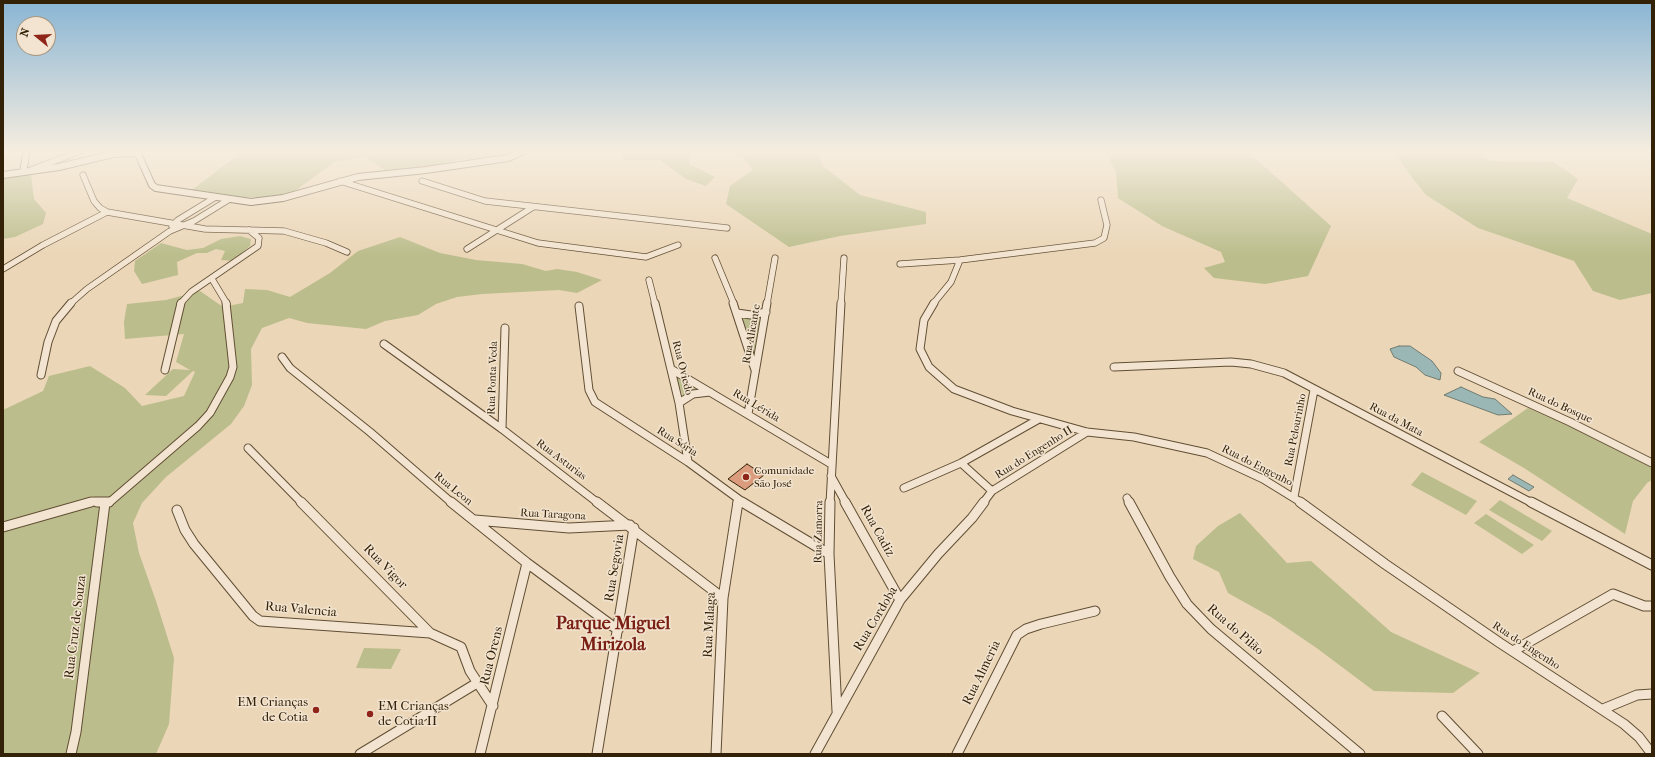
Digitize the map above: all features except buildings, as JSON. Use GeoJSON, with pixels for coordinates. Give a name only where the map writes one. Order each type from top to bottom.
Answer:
{"type":"FeatureCollection","features":[{"type":"Feature","properties":{"kind":"street"},"geometry":{"type":"LineString","coordinates":[[87,185],[94,201],[100,208],[107,212],[214,230],[274,230],[294,233],[326,243],[347,252]]}},
{"type":"Feature","properties":{"kind":"street"},"geometry":{"type":"LineString","coordinates":[[153,185],[154,187],[214,198],[250,202],[283,198],[325,185]]}},
{"type":"Feature","properties":{"kind":"street"},"geometry":{"type":"LineString","coordinates":[[354,185],[538,243],[646,257],[678,246]]}},
{"type":"Feature","properties":{"kind":"street"},"geometry":{"type":"LineString","coordinates":[[435,185],[478,199],[533,207],[727,228]]}},
{"type":"Feature","properties":{"kind":"street"},"geometry":{"type":"LineString","coordinates":[[170,232],[173,224],[214,198]]}},
{"type":"Feature","properties":{"kind":"street"},"geometry":{"type":"LineString","coordinates":[[41,375],[48,342],[56,321],[71,303],[105,276],[170,232],[186,226],[228,200]]}},
{"type":"Feature","properties":{"kind":"street"},"geometry":{"type":"LineString","coordinates":[[900,264],[960,260],[1095,244],[1104,238],[1107,225],[1102,200]]}},
{"type":"Feature","properties":{"kind":"street"},"geometry":{"type":"LineString","coordinates":[[468,250],[496,230],[533,207]]}},
{"type":"Feature","properties":{"kind":"street"},"geometry":{"type":"LineString","coordinates":[[3,269],[83,223],[107,212]]}},
{"type":"Feature","properties":{"kind":"street"},"geometry":{"type":"LineString","coordinates":[[165,370],[181,302],[190,292],[258,246],[260,241],[259,238],[249,230]]}},
{"type":"Feature","properties":{"kind":"street"},"geometry":{"type":"LineString","coordinates":[[715,258],[737,313],[755,370]]}},
{"type":"Feature","properties":{"kind":"street","name":"Rua Alicante"},"geometry":{"type":"LineString","coordinates":[[748,414],[775,258]]}},
{"type":"Feature","properties":{"kind":"street","name":"Rua Zamorra"},"geometry":{"type":"LineString","coordinates":[[837,711],[828,554],[831,464],[844,258]]}},
{"type":"Feature","properties":{"kind":"street","name":"Rua do Engenho"},"geometry":{"type":"LineString","coordinates":[[960,260],[951,282],[931,307],[924,320],[920,349],[929,367],[960,392],[1039,419],[1087,432],[1134,437],[1207,453],[1234,464],[1294,498],[1385,564],[1624,724],[1639,737],[1652,754]]}},
{"type":"Feature","properties":{"kind":"street"},"geometry":{"type":"LineString","coordinates":[[3,528],[84,503],[94,501],[105,503],[121,494],[198,426],[210,413],[230,377],[233,367],[227,305],[212,278]]}},
{"type":"Feature","properties":{"kind":"street","name":"Rua Oviedo"},"geometry":{"type":"LineString","coordinates":[[648,280],[679,403],[688,462]]}},
{"type":"Feature","properties":{"kind":"street","name":"Rua Sória"},"geometry":{"type":"LineString","coordinates":[[579,306],[589,390],[595,402],[688,462],[738,499],[828,554]]}},
{"type":"Feature","properties":{"kind":"street"},"geometry":{"type":"LineString","coordinates":[[737,313],[751,315],[766,312]]}},
{"type":"Feature","properties":{"kind":"street","name":"Rua Ponta Veda"},"geometry":{"type":"LineString","coordinates":[[502,429],[505,328]]}},
{"type":"Feature","properties":{"kind":"street","name":"Rua Asturias"},"geometry":{"type":"LineString","coordinates":[[384,344],[502,429],[723,598]]}},
{"type":"Feature","properties":{"kind":"street","name":"Rua Leon"},"geometry":{"type":"LineString","coordinates":[[282,357],[290,368],[370,432],[429,484],[527,563],[618,630]]}},
{"type":"Feature","properties":{"kind":"street","name":"Rua da Mata"},"geometry":{"type":"LineString","coordinates":[[1114,367],[1213,362],[1251,364],[1284,373],[1652,566]]}},
{"type":"Feature","properties":{"kind":"street","name":"Rua Lérida"},"geometry":{"type":"LineString","coordinates":[[671,369],[831,464]]}},
{"type":"Feature","properties":{"kind":"street","name":"Rua do Bosque"},"geometry":{"type":"LineString","coordinates":[[1458,371],[1570,422],[1652,463]]}},
{"type":"Feature","properties":{"kind":"street","name":"Rua Pelourinho"},"geometry":{"type":"LineString","coordinates":[[1294,498],[1314,390]]}},
{"type":"Feature","properties":{"kind":"street"},"geometry":{"type":"LineString","coordinates":[[679,403],[693,394],[710,392]]}},
{"type":"Feature","properties":{"kind":"street"},"geometry":{"type":"LineString","coordinates":[[904,488],[961,463],[1039,419]]}},
{"type":"Feature","properties":{"kind":"street","name":"Rua do Engenho II"},"geometry":{"type":"LineString","coordinates":[[992,491],[1087,432]]}},
{"type":"Feature","properties":{"kind":"street","name":"Rua Vigor"},"geometry":{"type":"LineString","coordinates":[[248,448],[430,633],[461,647],[477,683],[493,706]]}},
{"type":"Feature","properties":{"kind":"street"},"geometry":{"type":"LineString","coordinates":[[961,463],[992,491]]}},
{"type":"Feature","properties":{"kind":"street","name":"Rua Cadiz"},"geometry":{"type":"LineString","coordinates":[[831,476],[900,600]]}},
{"type":"Feature","properties":{"kind":"street","name":"Rua Cordoba"},"geometry":{"type":"LineString","coordinates":[[815,754],[837,711],[900,600],[938,554],[972,518],[992,491]]}},
{"type":"Feature","properties":{"kind":"street","name":"Rua do Pilão"},"geometry":{"type":"LineString","coordinates":[[1128,498],[1170,577],[1187,604],[1211,629],[1360,754]]}},
{"type":"Feature","properties":{"kind":"street","name":"Rua Malaga"},"geometry":{"type":"LineString","coordinates":[[716,754],[723,598],[738,499]]}},
{"type":"Feature","properties":{"kind":"street","name":"Rua Cruz de Souza"},"geometry":{"type":"LineString","coordinates":[[71,754],[76,732],[105,503]]}},
{"type":"Feature","properties":{"kind":"street","name":"Rua Valencia"},"geometry":{"type":"LineString","coordinates":[[177,510],[185,530],[194,544],[253,616],[260,621],[430,633]]}},
{"type":"Feature","properties":{"kind":"street","name":"Rua Taragona"},"geometry":{"type":"LineString","coordinates":[[475,520],[569,528],[632,527]]}},
{"type":"Feature","properties":{"kind":"street","name":"Rua Segovia"},"geometry":{"type":"LineString","coordinates":[[597,754],[618,630],[632,527]]}},
{"type":"Feature","properties":{"kind":"street","name":"Rua Orens"},"geometry":{"type":"LineString","coordinates":[[480,754],[527,563]]}},
{"type":"Feature","properties":{"kind":"street"},"geometry":{"type":"LineString","coordinates":[[1513,651],[1614,594],[1644,606],[1652,606]]}},
{"type":"Feature","properties":{"kind":"street","name":"Rua Almeria"},"geometry":{"type":"LineString","coordinates":[[957,754],[1012,642],[1017,635],[1026,629],[1041,624],[1095,611]]}},
{"type":"Feature","properties":{"kind":"street"},"geometry":{"type":"LineString","coordinates":[[360,754],[477,683]]}},
{"type":"Feature","properties":{"kind":"street"},"geometry":{"type":"LineString","coordinates":[[1602,709],[1637,695],[1652,694]]}},
{"type":"Feature","properties":{"kind":"street"},"geometry":{"type":"LineString","coordinates":[[1442,716],[1478,754]]}},
{"type":"Feature","properties":{"kind":"green space"},"geometry":{"type":"Polygon","coordinates":[[[3,185],[32,185],[34,199],[46,213],[43,224],[15,237],[3,239],[3,185]]]}},
{"type":"Feature","properties":{"kind":"green space"},"geometry":{"type":"Polygon","coordinates":[[[198,185],[303,185],[291,194],[267,198],[224,196],[192,190],[198,185]]]}},
{"type":"Feature","properties":{"kind":"green space"},"geometry":{"type":"Polygon","coordinates":[[[848,185],[860,195],[926,212],[926,224],[840,236],[789,247],[726,204],[730,186],[848,185]]]}},
{"type":"Feature","properties":{"kind":"green space"},"geometry":{"type":"Polygon","coordinates":[[[1117,185],[1286,185],[1331,226],[1308,276],[1265,284],[1214,278],[1204,268],[1225,262],[1221,252],[1162,226],[1118,198],[1117,185]]]}},
{"type":"Feature","properties":{"kind":"green space"},"geometry":{"type":"Polygon","coordinates":[[[1418,185],[1574,185],[1567,198],[1652,234],[1652,293],[1620,300],[1593,291],[1574,261],[1478,228],[1426,195],[1418,185]]]}},
{"type":"Feature","properties":{"kind":"green space"},"geometry":{"type":"Polygon","coordinates":[[[240,236],[251,239],[250,246],[233,261],[221,260],[225,251],[216,249],[207,253],[197,253],[177,262],[178,275],[142,284],[134,271],[135,261],[161,243],[187,250],[203,248],[221,239],[240,236]]]}},
{"type":"Feature","properties":{"kind":"green space"},"geometry":{"type":"Polygon","coordinates":[[[400,237],[440,253],[476,260],[522,264],[546,271],[557,269],[577,272],[602,280],[577,293],[559,290],[482,294],[457,297],[436,304],[418,315],[385,321],[366,329],[307,323],[289,318],[262,328],[251,349],[252,385],[244,406],[231,424],[166,477],[142,503],[133,523],[139,553],[174,658],[169,724],[156,754],[3,754],[3,410],[43,391],[49,376],[90,366],[125,388],[142,406],[184,396],[195,372],[193,371],[166,396],[145,395],[173,369],[190,370],[176,362],[184,334],[125,339],[124,322],[127,304],[166,300],[200,291],[223,307],[243,303],[245,289],[267,290],[290,297],[330,273],[358,251],[400,237]]]}},
{"type":"Feature","properties":{"kind":"green space"},"geometry":{"type":"Polygon","coordinates":[[[760,318],[754,353],[742,319],[760,318]]]}},
{"type":"Feature","properties":{"kind":"green space"},"geometry":{"type":"Polygon","coordinates":[[[676,377],[700,390],[683,396],[676,377]]]}},
{"type":"Feature","properties":{"kind":"green space"},"geometry":{"type":"Polygon","coordinates":[[[1528,408],[1581,431],[1652,468],[1652,480],[1647,483],[1633,501],[1625,534],[1524,468],[1479,442],[1528,408]]]}},
{"type":"Feature","properties":{"kind":"green space"},"geometry":{"type":"Polygon","coordinates":[[[1422,472],[1477,501],[1466,515],[1411,485],[1422,472]]]}},
{"type":"Feature","properties":{"kind":"green space"},"geometry":{"type":"Polygon","coordinates":[[[1500,500],[1552,531],[1542,541],[1489,510],[1500,500]]]}},
{"type":"Feature","properties":{"kind":"green space"},"geometry":{"type":"Polygon","coordinates":[[[1240,513],[1287,563],[1311,561],[1391,632],[1480,673],[1453,693],[1374,691],[1318,649],[1271,617],[1228,593],[1219,572],[1193,559],[1196,546],[1218,526],[1240,513]]]}},
{"type":"Feature","properties":{"kind":"green space"},"geometry":{"type":"Polygon","coordinates":[[[1486,514],[1534,545],[1522,554],[1474,523],[1486,514]]]}},
{"type":"Feature","properties":{"kind":"green space"},"geometry":{"type":"Polygon","coordinates":[[[364,648],[401,649],[391,669],[356,668],[364,648]]]}},
{"type":"Feature","properties":{"kind":"water"},"geometry":{"type":"Polygon","coordinates":[[[1399,346],[1410,346],[1432,361],[1441,373],[1440,380],[1425,375],[1416,367],[1394,357],[1390,349],[1399,346]]]}},
{"type":"Feature","properties":{"kind":"water"},"geometry":{"type":"Polygon","coordinates":[[[1461,387],[1483,397],[1495,399],[1512,414],[1498,415],[1444,395],[1461,387]]]}},
{"type":"Feature","properties":{"kind":"water"},"geometry":{"type":"Polygon","coordinates":[[[1513,475],[1534,487],[1529,491],[1508,479],[1513,475]]]}},
{"type":"Feature","properties":{"kind":"place","name":"Comunidade São José"},"geometry":{"type":"Point","coordinates":[746,477]}},
{"type":"Feature","properties":{"kind":"place","name":"EM Crianças de Cotia"},"geometry":{"type":"Point","coordinates":[316,710]}},
{"type":"Feature","properties":{"kind":"place","name":"EM Crianças de Cotia II"},"geometry":{"type":"Point","coordinates":[370,714]}},
{"type":"Feature","properties":{"kind":"district","name":"Parque Miguel Mirizola"},"geometry":{"type":"Point","coordinates":[613,635]}}]}
